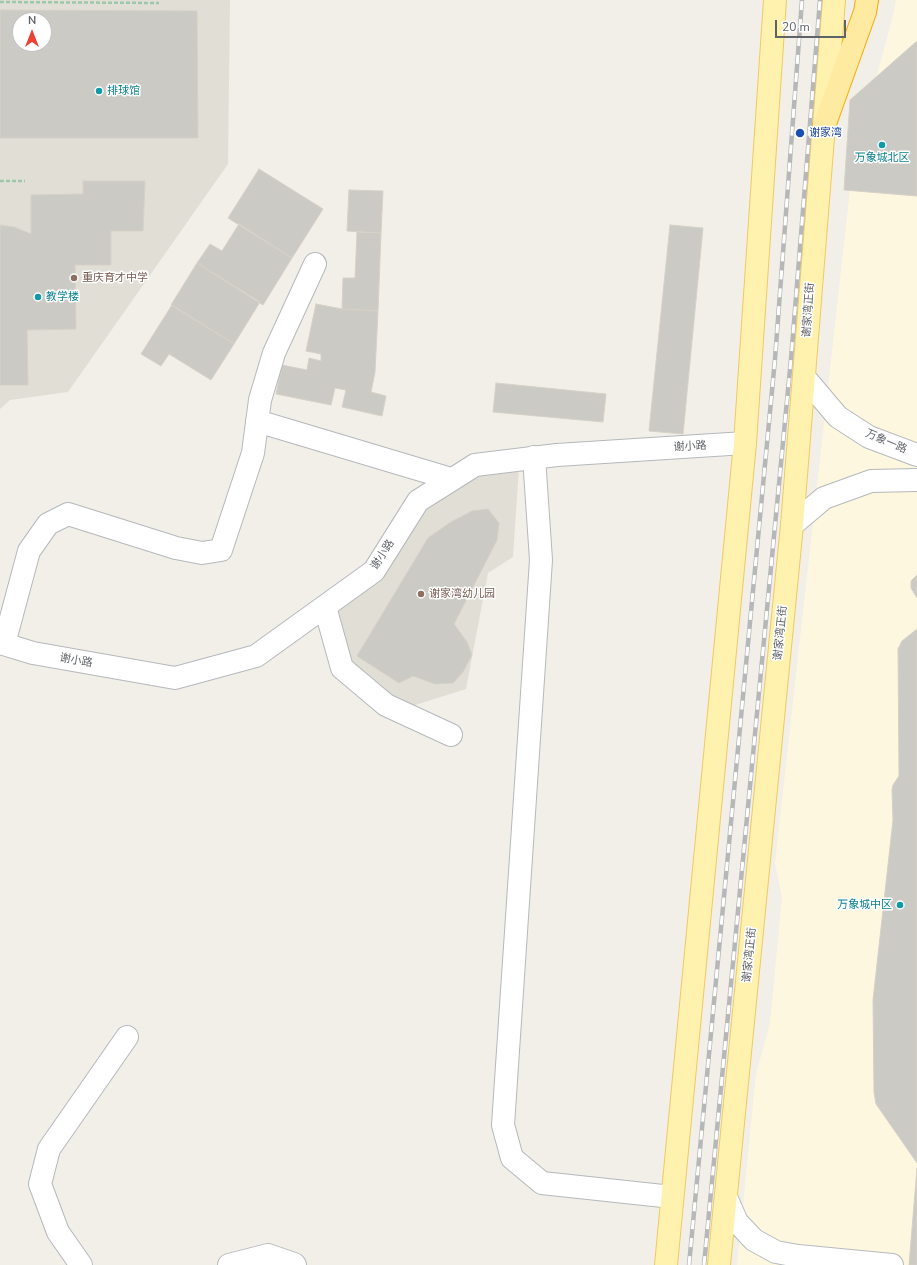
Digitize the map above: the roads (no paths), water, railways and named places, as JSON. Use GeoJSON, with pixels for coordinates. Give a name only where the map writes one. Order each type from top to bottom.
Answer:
{"type":"FeatureCollection","features":[{"type":"Feature","properties":{"kind":"highway"},"geometry":{"type":"LineString","coordinates":[[823,129],[865,12],[867,0]]}},
{"type":"Feature","properties":{"kind":"main road","name":"谢家湾正街"},"geometry":{"type":"LineString","coordinates":[[719,1265],[792,525],[834,0]]}},
{"type":"Feature","properties":{"kind":"main road"},"geometry":{"type":"LineString","coordinates":[[666,1265],[745,443],[775,1]]}},
{"type":"Feature","properties":{"kind":"street"},"geometry":{"type":"LineString","coordinates":[[2,644],[29,551],[48,524],[68,514],[176,548],[202,553],[221,550],[253,453],[260,400],[274,353],[315,264]]}},
{"type":"Feature","properties":{"kind":"street","name":"万象一路"},"geometry":{"type":"LineString","coordinates":[[804,377],[838,417],[869,437],[917,455]]}},
{"type":"Feature","properties":{"kind":"street"},"geometry":{"type":"LineString","coordinates":[[257,421],[451,479]]}},
{"type":"Feature","properties":{"kind":"street","name":"谢小路"},"geometry":{"type":"LineString","coordinates":[[2,644],[33,653],[175,678],[256,656],[374,571],[418,500],[475,465],[557,455],[745,443]]}},
{"type":"Feature","properties":{"kind":"street"},"geometry":{"type":"LineString","coordinates":[[534,458],[541,560],[503,1125],[512,1158],[542,1183],[672,1197]]}},
{"type":"Feature","properties":{"kind":"street"},"geometry":{"type":"LineString","coordinates":[[792,525],[824,498],[864,483],[871,481],[917,480]]}},
{"type":"Feature","properties":{"kind":"street"},"geometry":{"type":"LineString","coordinates":[[325,607],[342,668],[386,705],[451,735]]}},
{"type":"Feature","properties":{"kind":"street"},"geometry":{"type":"LineString","coordinates":[[80,1265],[58,1232],[40,1184],[49,1149],[127,1037]]}},
{"type":"Feature","properties":{"kind":"street"},"geometry":{"type":"LineString","coordinates":[[726,1197],[737,1222],[754,1240],[776,1252],[798,1256],[892,1265]]}},
{"type":"Feature","properties":{"kind":"street"},"geometry":{"type":"LineString","coordinates":[[229,1265],[268,1255],[295,1265]]}},
{"type":"Feature","properties":{"kind":"railway"},"geometry":{"type":"LineString","coordinates":[[689,1265],[775,359],[802,0]]}},
{"type":"Feature","properties":{"kind":"railway"},"geometry":{"type":"LineString","coordinates":[[704,1265],[791,359],[820,0]]}},
{"type":"Feature","properties":{"kind":"place","name":"排球馆"},"geometry":{"type":"Point","coordinates":[99,91]}},
{"type":"Feature","properties":{"kind":"place","name":"谢家湾"},"geometry":{"type":"Point","coordinates":[800,133]}},
{"type":"Feature","properties":{"kind":"place","name":"万象城北区"},"geometry":{"type":"Point","coordinates":[882,145]}},
{"type":"Feature","properties":{"kind":"place","name":"重庆育才中学"},"geometry":{"type":"Point","coordinates":[74,278]}},
{"type":"Feature","properties":{"kind":"place","name":"教学楼"},"geometry":{"type":"Point","coordinates":[38,297]}},
{"type":"Feature","properties":{"kind":"place","name":"谢家湾幼儿园"},"geometry":{"type":"Point","coordinates":[421,594]}},
{"type":"Feature","properties":{"kind":"place","name":"万象城中区"},"geometry":{"type":"Point","coordinates":[900,905]}}]}
